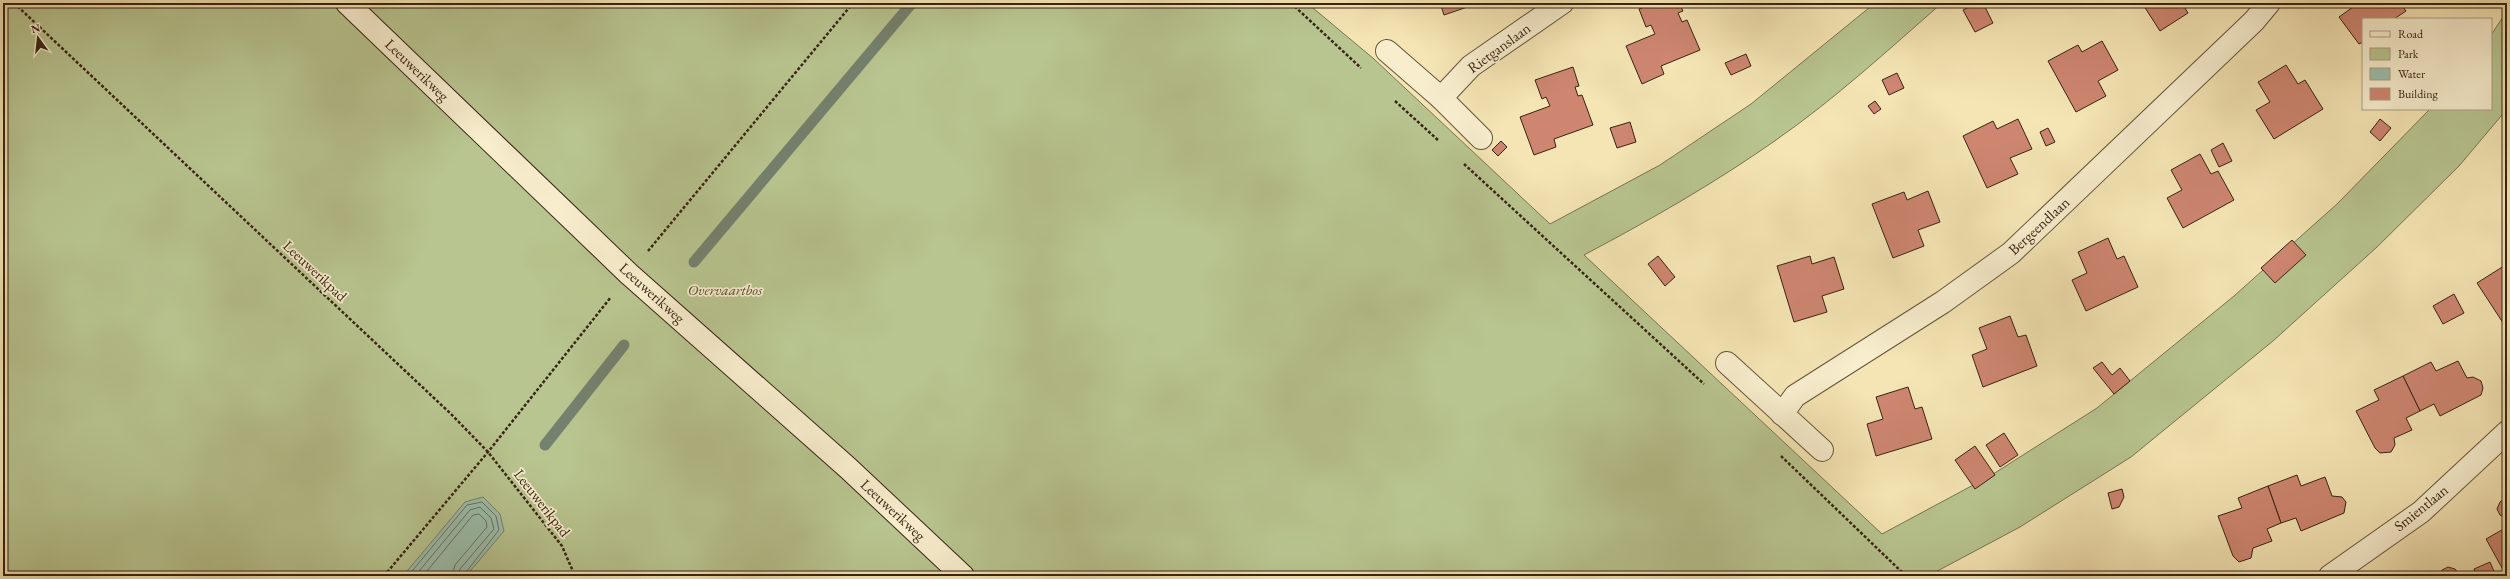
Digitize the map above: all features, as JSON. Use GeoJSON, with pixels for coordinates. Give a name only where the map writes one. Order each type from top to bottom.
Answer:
{"type":"FeatureCollection","features":[{"type":"Feature","properties":{"kind":"street","name":"Leeuwerikweg"},"geometry":{"type":"LineString","coordinates":[[347,3],[629,274],[848,468],[963,576]]}},
{"type":"Feature","properties":{"kind":"street","name":"Rietganslaan"},"geometry":{"type":"LineString","coordinates":[[1441,98],[1471,66],[1562,3]]}},
{"type":"Feature","properties":{"kind":"street","name":"Bergeendlaan"},"geometry":{"type":"LineString","coordinates":[[1782,414],[1795,396],[1943,302],[2011,253],[2254,20],[2269,3]]}},
{"type":"Feature","properties":{"kind":"street"},"geometry":{"type":"LineString","coordinates":[[1387,51],[1441,98],[1481,138]]}},
{"type":"Feature","properties":{"kind":"street"},"geometry":{"type":"LineString","coordinates":[[1727,363],[1822,450]]}},
{"type":"Feature","properties":{"kind":"street","name":"Smientlaan"},"geometry":{"type":"LineString","coordinates":[[2330,576],[2421,512],[2507,432]]}},
{"type":"Feature","properties":{"kind":"path","name":"Leeuwerikpad"},"geometry":{"type":"LineString","coordinates":[[14,3],[451,414],[488,452],[562,546],[575,576]]}},
{"type":"Feature","properties":{"kind":"path"},"geometry":{"type":"LineString","coordinates":[[384,576],[488,452],[629,274],[853,3]]}},
{"type":"Feature","properties":{"kind":"path"},"geometry":{"type":"LineString","coordinates":[[1291,3],[1364,71]]}},
{"type":"Feature","properties":{"kind":"path"},"geometry":{"type":"LineString","coordinates":[[1392,98],[1444,146]]}},
{"type":"Feature","properties":{"kind":"path"},"geometry":{"type":"LineString","coordinates":[[1461,162],[1706,386]]}},
{"type":"Feature","properties":{"kind":"path"},"geometry":{"type":"LineString","coordinates":[[1775,450],[1906,576]]}},
{"type":"Feature","properties":{"kind":"green space","name":"Overvaartbos"},"geometry":{"type":"Polygon","coordinates":[[[3,3],[1307,3],[1374,59],[1550,224],[1660,165],[1751,104],[1875,3],[1942,3],[1840,91],[1776,140],[1730,171],[1682,200],[1584,255],[1882,534],[1990,476],[2097,408],[2234,296],[2337,204],[2429,110],[2492,110],[2492,34],[2507,11],[2507,109],[2459,166],[2377,247],[2273,341],[2131,457],[2020,527],[1928,576],[3,576],[3,3]]]}},
{"type":"Feature","properties":{"kind":"water"},"geometry":{"type":"Polygon","coordinates":[[[483,497],[500,514],[504,531],[466,576],[403,576],[465,502],[483,497]]]}},
{"type":"Feature","properties":{"kind":"building"},"geometry":{"type":"Polygon","coordinates":[[[1440,3],[1479,3],[1444,15],[1440,3]]]}},
{"type":"Feature","properties":{"kind":"building"},"geometry":{"type":"Polygon","coordinates":[[[1653,3],[1679,3],[1683,11],[1678,13],[1682,22],[1687,20],[1700,50],[1661,66],[1664,74],[1642,84],[1626,46],[1655,34],[1651,25],[1646,27],[1639,9],[1653,3]]]}},
{"type":"Feature","properties":{"kind":"building"},"geometry":{"type":"Polygon","coordinates":[[[1977,3],[1983,3],[1993,23],[1975,32],[1963,10],[1977,3]]]}},
{"type":"Feature","properties":{"kind":"building"},"geometry":{"type":"Polygon","coordinates":[[[2142,3],[2182,3],[2188,13],[2160,31],[2142,3]]]}},
{"type":"Feature","properties":{"kind":"building"},"geometry":{"type":"Polygon","coordinates":[[[2350,3],[2400,3],[2406,11],[2396,18],[2362,18],[2362,42],[2359,44],[2339,17],[2353,7],[2350,3]]]}},
{"type":"Feature","properties":{"kind":"building"},"geometry":{"type":"Polygon","coordinates":[[[2102,41],[2118,70],[2098,81],[2106,96],[2076,112],[2048,61],[2078,45],[2082,52],[2102,41]]]}},
{"type":"Feature","properties":{"kind":"building"},"geometry":{"type":"Polygon","coordinates":[[[1746,54],[1751,66],[1731,75],[1725,63],[1746,54]]]}},
{"type":"Feature","properties":{"kind":"building"},"geometry":{"type":"Polygon","coordinates":[[[2286,65],[2298,84],[2305,80],[2323,109],[2274,139],[2256,110],[2270,102],[2258,82],[2286,65]]]}},
{"type":"Feature","properties":{"kind":"building"},"geometry":{"type":"Polygon","coordinates":[[[1573,67],[1579,86],[1575,87],[1578,96],[1582,95],[1593,125],[1554,139],[1556,147],[1534,155],[1520,117],[1550,106],[1546,97],[1542,99],[1535,80],[1573,67]]]}},
{"type":"Feature","properties":{"kind":"building"},"geometry":{"type":"Polygon","coordinates":[[[1897,73],[1904,88],[1889,95],[1882,80],[1897,73]]]}},
{"type":"Feature","properties":{"kind":"building"},"geometry":{"type":"Polygon","coordinates":[[[1875,101],[1881,109],[1874,114],[1868,106],[1875,101]]]}},
{"type":"Feature","properties":{"kind":"building"},"geometry":{"type":"Polygon","coordinates":[[[2018,119],[2032,149],[2010,158],[2018,174],[1987,188],[1963,136],[1993,121],[1997,129],[2018,119]]]}},
{"type":"Feature","properties":{"kind":"building"},"geometry":{"type":"Polygon","coordinates":[[[2380,119],[2391,128],[2380,141],[2370,132],[2380,119]]]}},
{"type":"Feature","properties":{"kind":"building"},"geometry":{"type":"Polygon","coordinates":[[[1630,122],[1636,142],[1617,148],[1610,128],[1630,122]]]}},
{"type":"Feature","properties":{"kind":"building"},"geometry":{"type":"Polygon","coordinates":[[[2048,128],[2055,142],[2046,146],[2040,132],[2048,128]]]}},
{"type":"Feature","properties":{"kind":"building"},"geometry":{"type":"Polygon","coordinates":[[[1501,141],[1507,147],[1498,156],[1492,150],[1501,141]]]}},
{"type":"Feature","properties":{"kind":"building"},"geometry":{"type":"Polygon","coordinates":[[[2223,143],[2232,161],[2219,167],[2211,150],[2223,143]]]}},
{"type":"Feature","properties":{"kind":"building"},"geometry":{"type":"Polygon","coordinates":[[[2200,154],[2211,174],[2218,171],[2234,200],[2183,228],[2167,198],[2182,190],[2171,170],[2200,154]]]}},
{"type":"Feature","properties":{"kind":"building"},"geometry":{"type":"Polygon","coordinates":[[[1928,191],[1940,222],[1918,230],[1924,246],[1893,258],[1872,204],[1904,192],[1907,200],[1928,191]]]}},
{"type":"Feature","properties":{"kind":"building"},"geometry":{"type":"Polygon","coordinates":[[[2108,238],[2117,259],[2124,256],[2138,287],[2086,311],[2072,280],[2087,273],[2078,252],[2108,238]]]}},
{"type":"Feature","properties":{"kind":"building"},"geometry":{"type":"Polygon","coordinates":[[[2292,240],[2306,255],[2275,283],[2261,268],[2292,240]]]}},
{"type":"Feature","properties":{"kind":"building"},"geometry":{"type":"Polygon","coordinates":[[[1658,256],[1675,277],[1665,286],[1648,264],[1658,256]]]}},
{"type":"Feature","properties":{"kind":"building"},"geometry":{"type":"Polygon","coordinates":[[[1810,256],[1812,264],[1834,257],[1844,289],[1822,296],[1827,312],[1794,322],[1777,266],[1810,256]]]}},
{"type":"Feature","properties":{"kind":"building"},"geometry":{"type":"Polygon","coordinates":[[[2507,264],[2507,329],[2477,283],[2507,264]]]}},
{"type":"Feature","properties":{"kind":"building"},"geometry":{"type":"Polygon","coordinates":[[[2454,294],[2464,313],[2443,324],[2433,306],[2454,294]]]}},
{"type":"Feature","properties":{"kind":"building"},"geometry":{"type":"Polygon","coordinates":[[[2010,316],[2018,337],[2026,335],[2037,366],[1983,387],[1972,355],[1987,349],[1979,328],[2010,316]]]}},
{"type":"Feature","properties":{"kind":"building"},"geometry":{"type":"Polygon","coordinates":[[[2458,361],[2467,378],[2473,377],[2481,381],[2483,388],[2481,395],[2440,416],[2434,404],[2420,411],[2403,376],[2431,362],[2436,371],[2458,361]]]}},
{"type":"Feature","properties":{"kind":"building"},"geometry":{"type":"Polygon","coordinates":[[[2102,362],[2112,375],[2120,368],[2130,381],[2114,394],[2093,368],[2102,362]]]}},
{"type":"Feature","properties":{"kind":"building"},"geometry":{"type":"Polygon","coordinates":[[[2403,376],[2420,411],[2406,418],[2412,430],[2394,438],[2395,445],[2391,452],[2380,453],[2375,448],[2356,411],[2379,400],[2374,390],[2403,376]]]}},
{"type":"Feature","properties":{"kind":"building"},"geometry":{"type":"Polygon","coordinates":[[[1908,387],[1915,409],[1922,407],[1932,439],[1876,456],[1867,424],[1883,419],[1876,397],[1908,387]]]}},
{"type":"Feature","properties":{"kind":"building"},"geometry":{"type":"Polygon","coordinates":[[[2004,433],[2018,455],[2000,467],[1986,445],[2004,433]]]}},
{"type":"Feature","properties":{"kind":"building"},"geometry":{"type":"Polygon","coordinates":[[[1975,446],[1995,475],[1975,489],[1955,460],[1975,446]]]}},
{"type":"Feature","properties":{"kind":"building"},"geometry":{"type":"Polygon","coordinates":[[[2297,475],[2301,486],[2325,477],[2332,496],[2342,497],[2346,502],[2344,513],[2301,531],[2296,518],[2281,523],[2268,486],[2297,475]]]}},
{"type":"Feature","properties":{"kind":"building"},"geometry":{"type":"Polygon","coordinates":[[[2268,486],[2281,523],[2267,529],[2272,541],[2253,548],[2251,558],[2239,562],[2233,556],[2218,516],[2242,508],[2238,498],[2268,486]]]}},
{"type":"Feature","properties":{"kind":"building"},"geometry":{"type":"Polygon","coordinates":[[[2122,489],[2124,497],[2119,507],[2112,509],[2108,493],[2122,489]]]}},
{"type":"Feature","properties":{"kind":"building"},"geometry":{"type":"Polygon","coordinates":[[[2507,497],[2507,519],[2500,515],[2497,509],[2500,502],[2507,497]]]}},
{"type":"Feature","properties":{"kind":"building"},"geometry":{"type":"Polygon","coordinates":[[[2507,527],[2507,574],[2506,575],[2486,539],[2507,527]]]}},
{"type":"Feature","properties":{"kind":"building"},"geometry":{"type":"Polygon","coordinates":[[[2490,562],[2496,576],[2476,576],[2474,569],[2490,562]]]}},
{"type":"Feature","properties":{"kind":"building"},"geometry":{"type":"Polygon","coordinates":[[[2448,567],[2455,569],[2461,576],[2439,576],[2442,570],[2448,567]]]}},
{"type":"Feature","properties":{"kind":"waterway"},"geometry":{"type":"LineString","coordinates":[[694,262],[912,3]]}},
{"type":"Feature","properties":{"kind":"waterway"},"geometry":{"type":"LineString","coordinates":[[545,445],[624,345]]}}]}
